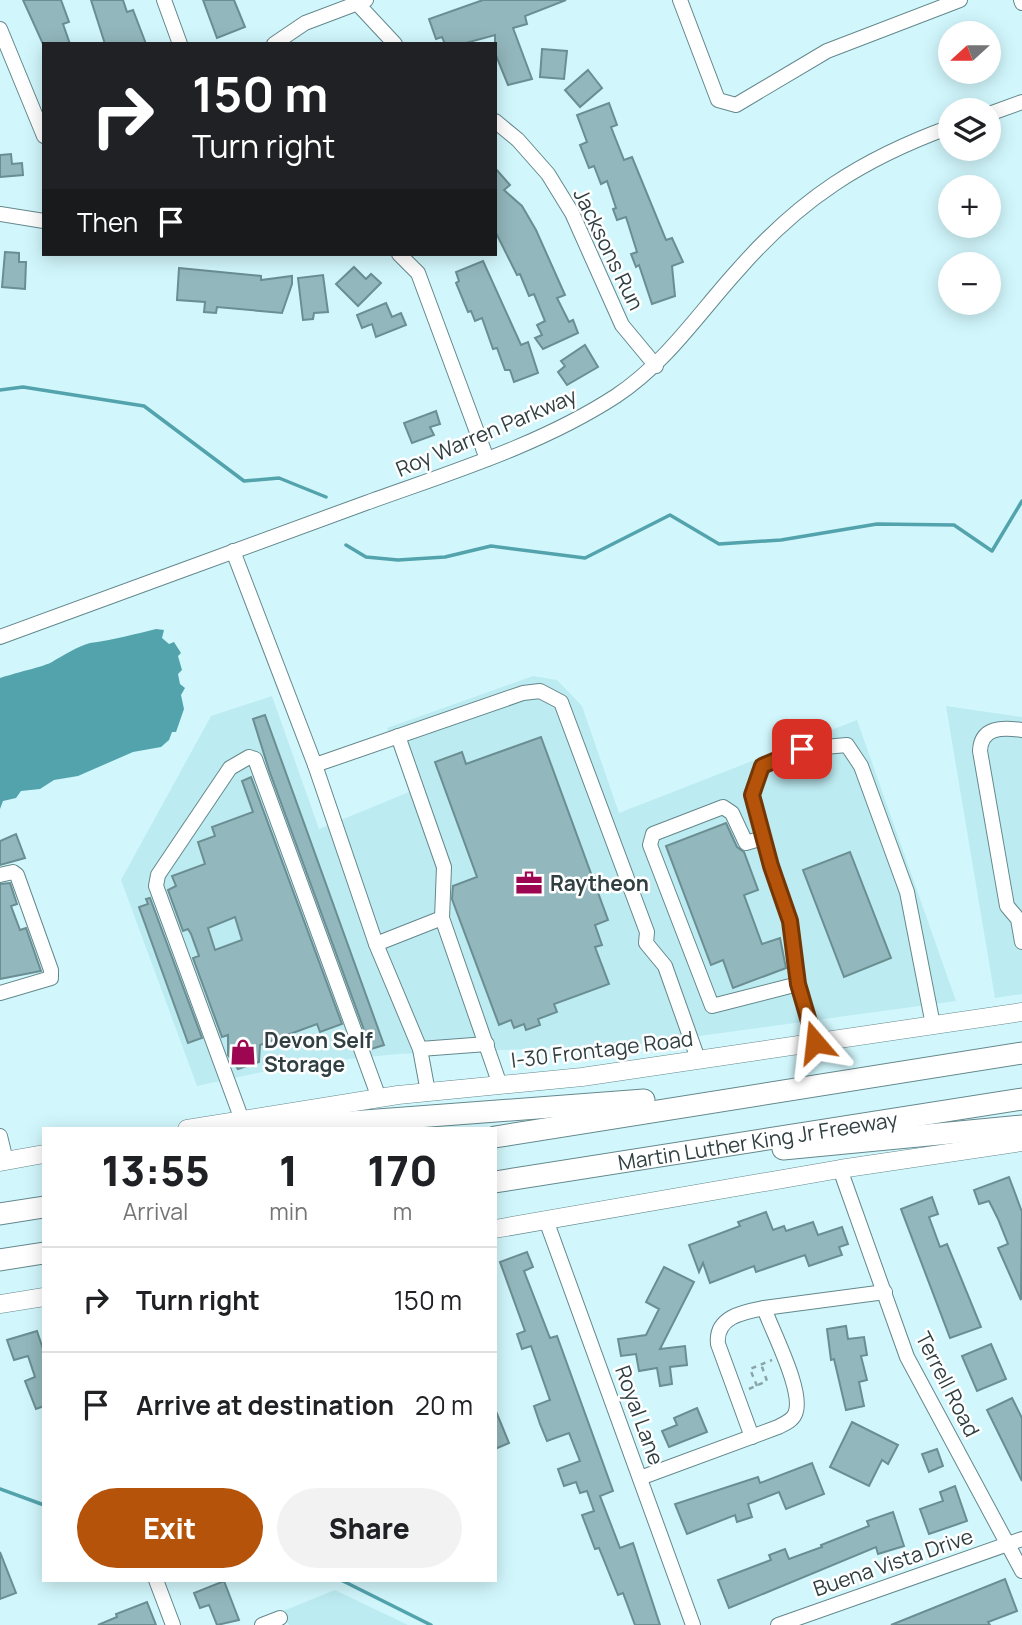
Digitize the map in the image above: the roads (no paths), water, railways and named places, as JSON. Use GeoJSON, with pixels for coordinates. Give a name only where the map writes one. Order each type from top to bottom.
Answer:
{"type":"FeatureCollection","features":[{"type":"Feature","properties":{"kind":"highway"},"geometry":{"type":"LineString","coordinates":[[497,1137],[1022,1053]]}},
{"type":"Feature","properties":{"kind":"highway"},"geometry":{"type":"LineString","coordinates":[[250,1124],[790,1090]]}},
{"type":"Feature","properties":{"kind":"highway","name":"Martin Luther King Jr Freeway"},"geometry":{"type":"LineString","coordinates":[[497,1182],[1022,1099]]}},
{"type":"Feature","properties":{"kind":"highway"},"geometry":{"type":"LineString","coordinates":[[599,1165],[1022,1126]]}},
{"type":"Feature","properties":{"kind":"highway"},"geometry":{"type":"LineString","coordinates":[[0,1214],[42,1207]]}},
{"type":"Feature","properties":{"kind":"highway"},"geometry":{"type":"LineString","coordinates":[[0,1260],[42,1253]]}},
{"type":"Feature","properties":{"kind":"main road","name":"I-30 Frontage Road"},"geometry":{"type":"LineString","coordinates":[[212,1127],[250,1124],[379,1098],[698,1059],[1022,1012]]}},
{"type":"Feature","properties":{"kind":"main road"},"geometry":{"type":"LineString","coordinates":[[497,1229],[840,1169],[1022,1142]]}},
{"type":"Feature","properties":{"kind":"main road"},"geometry":{"type":"LineString","coordinates":[[3,1161],[42,1154]]}},
{"type":"Feature","properties":{"kind":"main road"},"geometry":{"type":"LineString","coordinates":[[0,1304],[42,1297]]}},
{"type":"Feature","properties":{"kind":"street"},"geometry":{"type":"LineString","coordinates":[[164,0],[179,42]]}},
{"type":"Feature","properties":{"kind":"street"},"geometry":{"type":"LineString","coordinates":[[680,0],[718,100],[736,105],[827,51],[960,0]]}},
{"type":"Feature","properties":{"kind":"street"},"geometry":{"type":"LineString","coordinates":[[277,42],[305,23],[359,1],[393,42]]}},
{"type":"Feature","properties":{"kind":"street"},"geometry":{"type":"LineString","coordinates":[[0,29],[42,131]]}},
{"type":"Feature","properties":{"kind":"street"},"geometry":{"type":"LineString","coordinates":[[1001,110],[1022,102]]}},
{"type":"Feature","properties":{"kind":"street","name":"Jacksons Run"},"geometry":{"type":"LineString","coordinates":[[497,123],[518,140],[548,174],[572,213],[622,325],[656,366]]}},
{"type":"Feature","properties":{"kind":"street","name":"Roy Warren Parkway"},"geometry":{"type":"LineString","coordinates":[[0,637],[487,459],[579,418],[617,395],[656,366],[700,319],[753,253],[807,201],[877,157],[938,132]]}},
{"type":"Feature","properties":{"kind":"street"},"geometry":{"type":"LineString","coordinates":[[0,214],[42,221]]}},
{"type":"Feature","properties":{"kind":"street"},"geometry":{"type":"LineString","coordinates":[[401,256],[418,273],[487,459]]}},
{"type":"Feature","properties":{"kind":"street"},"geometry":{"type":"LineString","coordinates":[[233,551],[315,765],[376,944],[420,1049],[428,1092]]}},
{"type":"Feature","properties":{"kind":"street"},"geometry":{"type":"LineString","coordinates":[[315,765],[523,693],[540,691],[561,702],[647,932],[646,943],[665,966],[698,1059]]}},
{"type":"Feature","properties":{"kind":"street"},"geometry":{"type":"LineString","coordinates":[[1021,735],[1003,727],[989,732],[981,741],[1022,942]]}},
{"type":"Feature","properties":{"kind":"street"},"geometry":{"type":"LineString","coordinates":[[398,736],[444,867],[442,918],[500,1085]]}},
{"type":"Feature","properties":{"kind":"street"},"geometry":{"type":"LineString","coordinates":[[815,1042],[798,984],[790,921],[752,795],[762,766],[802,749],[847,745],[861,766],[907,892],[933,1025]]}},
{"type":"Feature","properties":{"kind":"street"},"geometry":{"type":"LineString","coordinates":[[250,1124],[156,886],[158,875],[230,768],[248,757],[255,759],[379,1098]]}},
{"type":"Feature","properties":{"kind":"street"},"geometry":{"type":"LineString","coordinates":[[763,838],[746,843],[732,813],[723,807],[653,834],[650,845],[712,1006],[798,984]]}},
{"type":"Feature","properties":{"kind":"street"},"geometry":{"type":"LineString","coordinates":[[0,875],[13,872],[17,875],[51,970],[51,978],[0,993]]}},
{"type":"Feature","properties":{"kind":"street"},"geometry":{"type":"LineString","coordinates":[[376,944],[442,918]]}},
{"type":"Feature","properties":{"kind":"street"},"geometry":{"type":"LineString","coordinates":[[420,1049],[487,1044]]}},
{"type":"Feature","properties":{"kind":"street"},"geometry":{"type":"LineString","coordinates":[[0,1136],[3,1161]]}},
{"type":"Feature","properties":{"kind":"street","name":"Terrell Road"},"geometry":{"type":"LineString","coordinates":[[840,1169],[907,1357],[1022,1571]]}},
{"type":"Feature","properties":{"kind":"street","name":"Royal Lane"},"geometry":{"type":"LineString","coordinates":[[546,1220],[693,1625]]}},
{"type":"Feature","properties":{"kind":"street"},"geometry":{"type":"LineString","coordinates":[[752,1437],[717,1336],[730,1318],[764,1308],[885,1292]]}},
{"type":"Feature","properties":{"kind":"street"},"geometry":{"type":"LineString","coordinates":[[640,1478],[778,1427],[794,1415],[797,1406],[794,1385],[764,1308]]}},
{"type":"Feature","properties":{"kind":"street","name":"Buena Vista Drive"},"geometry":{"type":"LineString","coordinates":[[778,1625],[1022,1539]]}},
{"type":"Feature","properties":{"kind":"street"},"geometry":{"type":"LineString","coordinates":[[157,1582],[173,1625]]}},
{"type":"Feature","properties":{"kind":"street"},"geometry":{"type":"LineString","coordinates":[[262,1625],[279,1618]]}},
{"type":"Feature","properties":{"kind":"waterway"},"geometry":{"type":"LineString","coordinates":[[0,390],[23,387],[144,406],[244,481],[279,478],[326,497]]}},
{"type":"Feature","properties":{"kind":"waterway"},"geometry":{"type":"LineString","coordinates":[[346,545],[366,557],[398,560],[445,557],[491,546],[585,558],[670,515],[719,544],[781,540],[877,524],[954,525],[992,551],[1022,501]]}},
{"type":"Feature","properties":{"kind":"waterway"},"geometry":{"type":"LineString","coordinates":[[0,1489],[42,1504]]}},
{"type":"Feature","properties":{"kind":"waterway"},"geometry":{"type":"LineString","coordinates":[[345,1582],[431,1625]]}},
{"type":"Feature","properties":{"kind":"place","name":"Raytheon"},"geometry":{"type":"Point","coordinates":[529,883]}},
{"type":"Feature","properties":{"kind":"place","name":"Devon Self Storage"},"geometry":{"type":"Point","coordinates":[243,1052]}}]}
